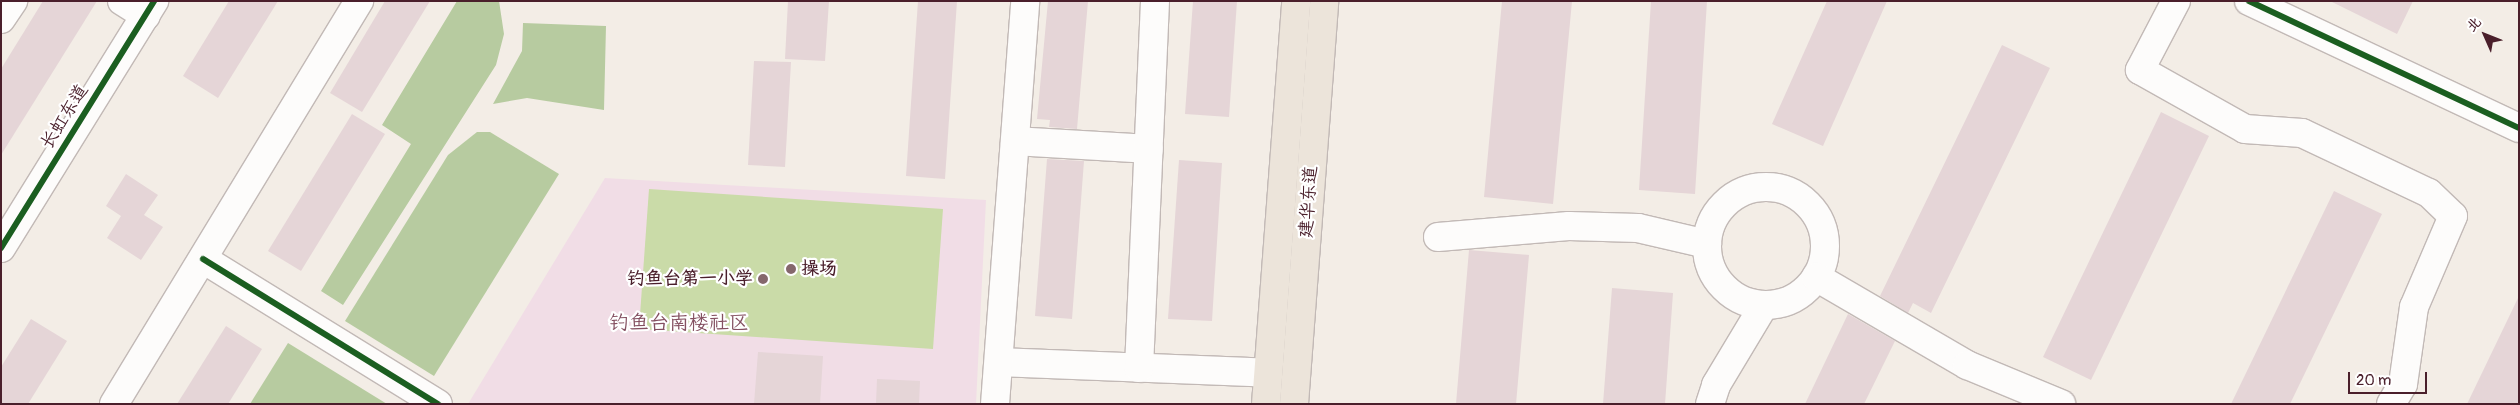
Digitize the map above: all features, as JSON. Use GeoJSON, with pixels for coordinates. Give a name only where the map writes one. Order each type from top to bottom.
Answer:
{"type":"FeatureCollection","features":[{"type":"Feature","properties":{"kind":"main road","name":"建华东道"},"geometry":{"type":"LineString","coordinates":[[1266,404],[1296,1]]}},
{"type":"Feature","properties":{"kind":"main road","name":"建华东道"},"geometry":{"type":"LineString","coordinates":[[1294,404],[1324,1]]}},
{"type":"Feature","properties":{"kind":"street"},"geometry":{"type":"LineString","coordinates":[[1,19],[12,1]]}},
{"type":"Feature","properties":{"kind":"street"},"geometry":{"type":"LineString","coordinates":[[122,1],[150,8]]}},
{"type":"Feature","properties":{"kind":"street"},"geometry":{"type":"LineString","coordinates":[[114,404],[359,1]]}},
{"type":"Feature","properties":{"kind":"street"},"geometry":{"type":"LineString","coordinates":[[996,404],[1026,1]]}},
{"type":"Feature","properties":{"kind":"street"},"geometry":{"type":"LineString","coordinates":[[1139,368],[1155,1]]}},
{"type":"Feature","properties":{"kind":"street"},"geometry":{"type":"LineString","coordinates":[[2176,1],[2140,70],[2244,129],[2302,133],[2429,193],[2453,216],[2414,307],[2403,384],[2391,404]]}},
{"type":"Feature","properties":{"kind":"street"},"geometry":{"type":"LineString","coordinates":[[2249,1],[2519,128]]}},
{"type":"Feature","properties":{"kind":"street","name":"长虹东道"},"geometry":{"type":"LineString","coordinates":[[1,248],[150,8]]}},
{"type":"Feature","properties":{"kind":"street"},"geometry":{"type":"LineString","coordinates":[[1015,141],[1149,149]]}},
{"type":"Feature","properties":{"kind":"street"},"geometry":{"type":"LineString","coordinates":[[1754,187],[1774,187],[1793,192],[1809,204],[1820,221],[1825,240],[1824,259],[1816,277],[1802,293],[1790,299],[1764,305],[1737,297],[1716,279],[1709,262],[1707,244],[1711,224],[1721,208],[1736,195],[1754,187]]}},
{"type":"Feature","properties":{"kind":"street"},"geometry":{"type":"LineString","coordinates":[[1438,237],[1570,226],[1638,228],[1707,244]]}},
{"type":"Feature","properties":{"kind":"street"},"geometry":{"type":"LineString","coordinates":[[203,259],[438,404]]}},
{"type":"Feature","properties":{"kind":"street"},"geometry":{"type":"LineString","coordinates":[[1816,277],[1967,365],[2061,404]]}},
{"type":"Feature","properties":{"kind":"street"},"geometry":{"type":"LineString","coordinates":[[1710,404],[1716,385],[1764,305]]}},
{"type":"Feature","properties":{"kind":"street"},"geometry":{"type":"LineString","coordinates":[[999,362],[1268,373]]}},
{"type":"Feature","properties":{"kind":"shaded area","name":"钓鱼台第一小学"},"geometry":{"type":"Polygon","coordinates":[[[605,178],[986,200],[976,404],[468,404],[605,178]]]}},
{"type":"Feature","properties":{"kind":"green space"},"geometry":{"type":"Polygon","coordinates":[[[457,1],[499,1],[504,34],[496,65],[343,305],[321,291],[411,144],[382,125],[457,1]]]}},
{"type":"Feature","properties":{"kind":"green space"},"geometry":{"type":"Polygon","coordinates":[[[523,23],[606,26],[604,110],[527,98],[493,104],[522,51],[523,23]]]}},
{"type":"Feature","properties":{"kind":"green space"},"geometry":{"type":"Polygon","coordinates":[[[477,132],[490,132],[559,174],[434,376],[345,321],[448,155],[477,132]]]}},
{"type":"Feature","properties":{"kind":"green space","name":"操场"},"geometry":{"type":"Polygon","coordinates":[[[649,189],[943,209],[933,349],[639,329],[649,189]]]}},
{"type":"Feature","properties":{"kind":"green space"},"geometry":{"type":"Polygon","coordinates":[[[288,343],[387,404],[250,404],[288,343]]]}},
{"type":"Feature","properties":{"kind":"building"},"geometry":{"type":"Polygon","coordinates":[[[43,1],[97,1],[1,155],[1,69],[43,1]]]}},
{"type":"Feature","properties":{"kind":"building"},"geometry":{"type":"Polygon","coordinates":[[[229,1],[278,1],[218,98],[183,76],[229,1]]]}},
{"type":"Feature","properties":{"kind":"building"},"geometry":{"type":"Polygon","coordinates":[[[385,1],[430,1],[362,112],[330,93],[385,1]]]}},
{"type":"Feature","properties":{"kind":"building"},"geometry":{"type":"Polygon","coordinates":[[[788,1],[829,1],[825,61],[785,59],[788,1]]]}},
{"type":"Feature","properties":{"kind":"building"},"geometry":{"type":"Polygon","coordinates":[[[918,1],[957,1],[945,179],[906,176],[918,1]]]}},
{"type":"Feature","properties":{"kind":"building"},"geometry":{"type":"Polygon","coordinates":[[[1048,1],[1088,1],[1077,129],[1049,127],[1050,120],[1037,119],[1048,1]]]}},
{"type":"Feature","properties":{"kind":"building"},"geometry":{"type":"Polygon","coordinates":[[[1193,1],[1237,1],[1229,117],[1185,114],[1193,1]]]}},
{"type":"Feature","properties":{"kind":"building"},"geometry":{"type":"Polygon","coordinates":[[[1502,1],[1572,1],[1553,204],[1484,197],[1502,1]]]}},
{"type":"Feature","properties":{"kind":"building"},"geometry":{"type":"Polygon","coordinates":[[[1651,1],[1707,1],[1695,194],[1639,190],[1651,1]]]}},
{"type":"Feature","properties":{"kind":"building"},"geometry":{"type":"Polygon","coordinates":[[[1827,1],[1887,1],[1823,146],[1772,124],[1827,1]]]}},
{"type":"Feature","properties":{"kind":"building"},"geometry":{"type":"Polygon","coordinates":[[[2330,1],[2413,1],[2397,34],[2330,1]]]}},
{"type":"Feature","properties":{"kind":"building"},"geometry":{"type":"Polygon","coordinates":[[[2002,45],[2050,68],[1931,313],[1913,303],[1908,313],[1880,296],[2002,45]]]}},
{"type":"Feature","properties":{"kind":"building"},"geometry":{"type":"Polygon","coordinates":[[[754,61],[791,62],[785,167],[748,165],[754,61]]]}},
{"type":"Feature","properties":{"kind":"building"},"geometry":{"type":"Polygon","coordinates":[[[2161,112],[2209,136],[2091,380],[2043,357],[2161,112]]]}},
{"type":"Feature","properties":{"kind":"building"},"geometry":{"type":"Polygon","coordinates":[[[352,114],[385,134],[301,271],[268,251],[352,114]]]}},
{"type":"Feature","properties":{"kind":"building"},"geometry":{"type":"Polygon","coordinates":[[[1047,159],[1084,161],[1072,319],[1035,316],[1047,159]]]}},
{"type":"Feature","properties":{"kind":"building"},"geometry":{"type":"Polygon","coordinates":[[[1179,160],[1222,163],[1212,321],[1168,319],[1179,160]]]}},
{"type":"Feature","properties":{"kind":"building"},"geometry":{"type":"Polygon","coordinates":[[[126,174],[158,195],[144,215],[163,227],[141,260],[107,238],[121,216],[106,206],[126,174]]]}},
{"type":"Feature","properties":{"kind":"building"},"geometry":{"type":"Polygon","coordinates":[[[2334,191],[2382,214],[2290,404],[2231,404],[2334,191]]]}},
{"type":"Feature","properties":{"kind":"building"},"geometry":{"type":"Polygon","coordinates":[[[1469,250],[1529,255],[1516,404],[1456,404],[1469,250]]]}},
{"type":"Feature","properties":{"kind":"building"},"geometry":{"type":"Polygon","coordinates":[[[1612,288],[1673,293],[1665,404],[1603,404],[1612,288]]]}},
{"type":"Feature","properties":{"kind":"building"},"geometry":{"type":"Polygon","coordinates":[[[2519,296],[2519,404],[2467,404],[2519,296]]]}},
{"type":"Feature","properties":{"kind":"building"},"geometry":{"type":"Polygon","coordinates":[[[1848,314],[1895,341],[1864,404],[1805,404],[1848,314]]]}},
{"type":"Feature","properties":{"kind":"building"},"geometry":{"type":"Polygon","coordinates":[[[31,319],[67,341],[28,404],[1,404],[1,367],[31,319]]]}},
{"type":"Feature","properties":{"kind":"building"},"geometry":{"type":"Polygon","coordinates":[[[226,326],[262,349],[228,404],[177,404],[226,326]]]}},
{"type":"Feature","properties":{"kind":"building"},"geometry":{"type":"Polygon","coordinates":[[[758,352],[823,356],[820,404],[754,404],[758,352]]]}},
{"type":"Feature","properties":{"kind":"building"},"geometry":{"type":"Polygon","coordinates":[[[877,379],[920,381],[919,404],[876,404],[877,379]]]}},
{"type":"Feature","properties":{"kind":"cycle path"},"geometry":{"type":"LineString","coordinates":[[1,248],[154,1]]}},
{"type":"Feature","properties":{"kind":"cycle path"},"geometry":{"type":"LineString","coordinates":[[2249,1],[2519,128]]}},
{"type":"Feature","properties":{"kind":"cycle path"},"geometry":{"type":"LineString","coordinates":[[203,259],[438,404]]}},
{"type":"Feature","properties":{"kind":"place","name":"操场"},"geometry":{"type":"Point","coordinates":[791,269]}},
{"type":"Feature","properties":{"kind":"place","name":"钓鱼台第一小学"},"geometry":{"type":"Point","coordinates":[763,279]}},
{"type":"Feature","properties":{"kind":"district","name":"钓鱼台南楼社区"},"geometry":{"type":"Point","coordinates":[679,322]}}]}
